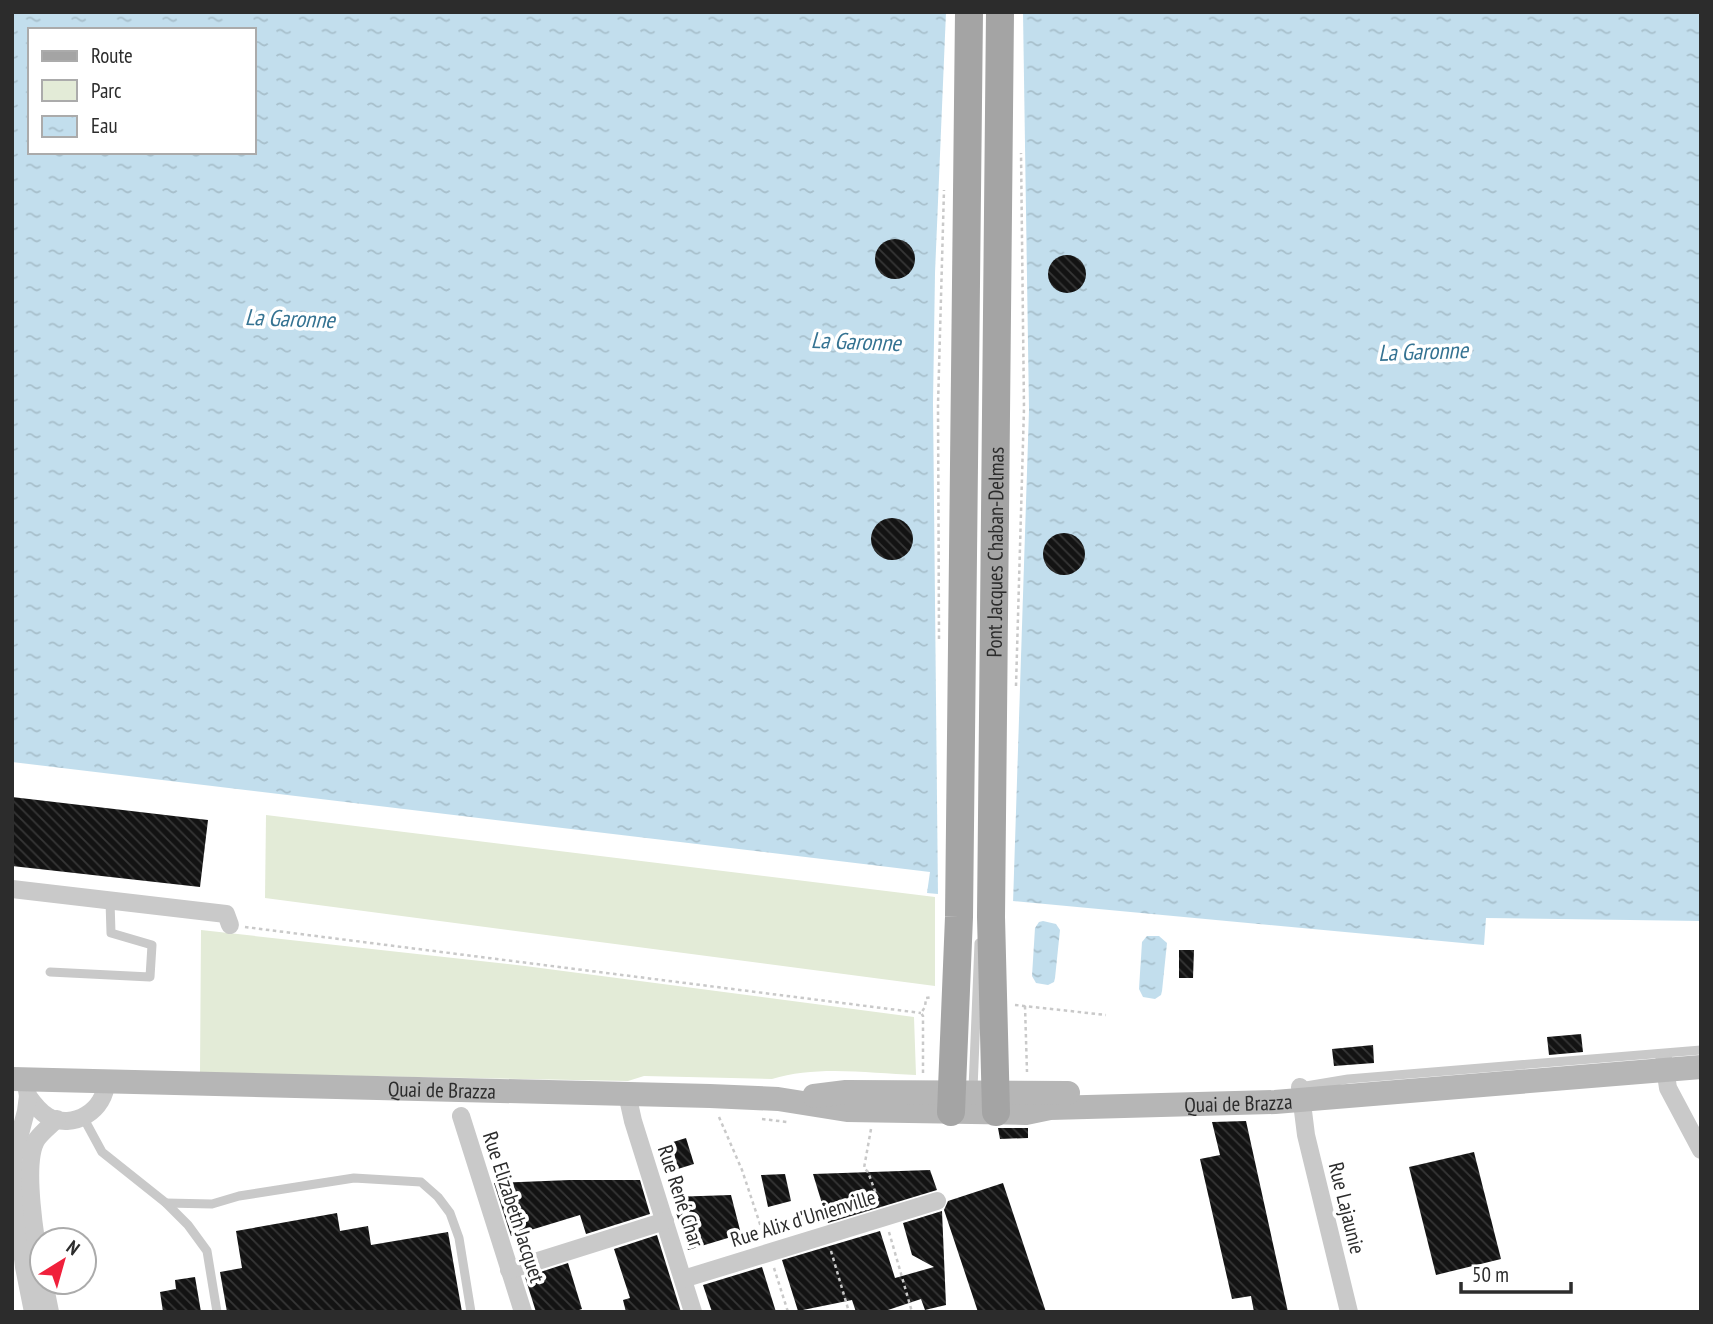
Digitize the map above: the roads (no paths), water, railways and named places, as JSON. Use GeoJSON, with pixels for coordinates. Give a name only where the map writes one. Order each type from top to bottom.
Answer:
{"type":"FeatureCollection","features":[{"type":"Feature","properties":{"kind":"main road","name":"Pont Jacques Chaban-Delmas"},"geometry":{"type":"LineString","coordinates":[[968,12],[975,924],[973,1103]]}},
{"type":"Feature","properties":{"kind":"main road","name":"Pont Jacques Chaban-Delmas"},"geometry":{"type":"LineString","coordinates":[[973,1103],[975,924],[1000,12]]}},
{"type":"Feature","properties":{"kind":"main road","name":"Quai de Brazza"},"geometry":{"type":"LineString","coordinates":[[1665,1073],[1701,1057]]}},
{"type":"Feature","properties":{"kind":"main road","name":"Quai de Brazza"},"geometry":{"type":"LineString","coordinates":[[973,1103],[1026,1113],[1050,1108],[1301,1102],[1665,1073],[1701,1067]]}},
{"type":"Feature","properties":{"kind":"main road","name":"Quai de Brazza"},"geometry":{"type":"LineString","coordinates":[[22,1085],[106,1081],[778,1099],[846,1092],[973,1103],[1301,1102]]}},
{"type":"Feature","properties":{"kind":"street"},"geometry":{"type":"LineString","coordinates":[[12,889],[226,914],[230,925]]}},
{"type":"Feature","properties":{"kind":"street"},"geometry":{"type":"LineString","coordinates":[[1665,1073],[1701,1150]]}},
{"type":"Feature","properties":{"kind":"street"},"geometry":{"type":"LineString","coordinates":[[22,1085],[47,1116],[66,1121],[83,1117],[99,1105],[104,1098],[106,1081]]}},
{"type":"Feature","properties":{"kind":"street"},"geometry":{"type":"LineString","coordinates":[[22,1085],[26,1111],[13,1161],[13,1186],[33,1312]]}},
{"type":"Feature","properties":{"kind":"street","name":"Rue René Char"},"geometry":{"type":"LineString","coordinates":[[627,1094],[694,1312]]}},
{"type":"Feature","properties":{"kind":"street","name":"Rue Lajaunie"},"geometry":{"type":"LineString","coordinates":[[1301,1102],[1349,1312]]}},
{"type":"Feature","properties":{"kind":"street","name":"Rue Elizabeth Jacquet"},"geometry":{"type":"LineString","coordinates":[[461,1116],[523,1312]]}},
{"type":"Feature","properties":{"kind":"street"},"geometry":{"type":"LineString","coordinates":[[37,1226],[30,1170],[32,1152],[37,1138],[57,1119]]}},
{"type":"Feature","properties":{"kind":"street","name":"Rue Alix d'Unienville"},"geometry":{"type":"LineString","coordinates":[[683,1279],[937,1201]]}},
{"type":"Feature","properties":{"kind":"street"},"geometry":{"type":"LineString","coordinates":[[509,1270],[665,1221]]}},
{"type":"Feature","properties":{"kind":"lane"},"geometry":{"type":"LineString","coordinates":[[971,791],[979,12]]}},
{"type":"Feature","properties":{"kind":"lane"},"geometry":{"type":"LineString","coordinates":[[988,122],[990,12]]}},
{"type":"Feature","properties":{"kind":"lane"},"geometry":{"type":"LineString","coordinates":[[988,136],[988,191]]}},
{"type":"Feature","properties":{"kind":"lane"},"geometry":{"type":"LineString","coordinates":[[987,247],[988,205]]}},
{"type":"Feature","properties":{"kind":"lane"},"geometry":{"type":"LineString","coordinates":[[981,889],[987,274]]}},
{"type":"Feature","properties":{"kind":"lane"},"geometry":{"type":"LineString","coordinates":[[970,833],[971,805]]}},
{"type":"Feature","properties":{"kind":"lane"},"geometry":{"type":"LineString","coordinates":[[50,972],[150,977],[152,945],[111,933],[110,901]]}},
{"type":"Feature","properties":{"kind":"lane"},"geometry":{"type":"LineString","coordinates":[[973,1103],[975,924]]}},
{"type":"Feature","properties":{"kind":"lane"},"geometry":{"type":"LineString","coordinates":[[1301,1102],[1348,1079],[1701,1050]]}},
{"type":"Feature","properties":{"kind":"lane"},"geometry":{"type":"LineString","coordinates":[[1665,1073],[1701,1073]]}},
{"type":"Feature","properties":{"kind":"lane"},"geometry":{"type":"LineString","coordinates":[[83,1117],[102,1152],[166,1203],[188,1225],[207,1251],[217,1312]]}},
{"type":"Feature","properties":{"kind":"lane"},"geometry":{"type":"LineString","coordinates":[[166,1203],[212,1204],[239,1196],[354,1178],[421,1182],[438,1197],[450,1213],[458,1238],[471,1312]]}},
{"type":"Feature","properties":{"kind":"water","name":"La Garonne"},"geometry":{"type":"Polygon","coordinates":[[[12,12],[1701,12],[1701,921],[1486,918],[1484,945],[927,893],[930,872],[12,762],[12,12]]]}},
{"type":"Feature","properties":{"kind":"water"},"geometry":{"type":"Polygon","coordinates":[[[1043,921],[1056,924],[1060,930],[1055,978],[1054,982],[1048,985],[1036,983],[1032,976],[1035,928],[1043,921]]]}},
{"type":"Feature","properties":{"kind":"water"},"geometry":{"type":"Polygon","coordinates":[[[1147,936],[1159,936],[1167,943],[1162,991],[1155,999],[1143,997],[1139,989],[1142,942],[1147,936]]]}}]}
